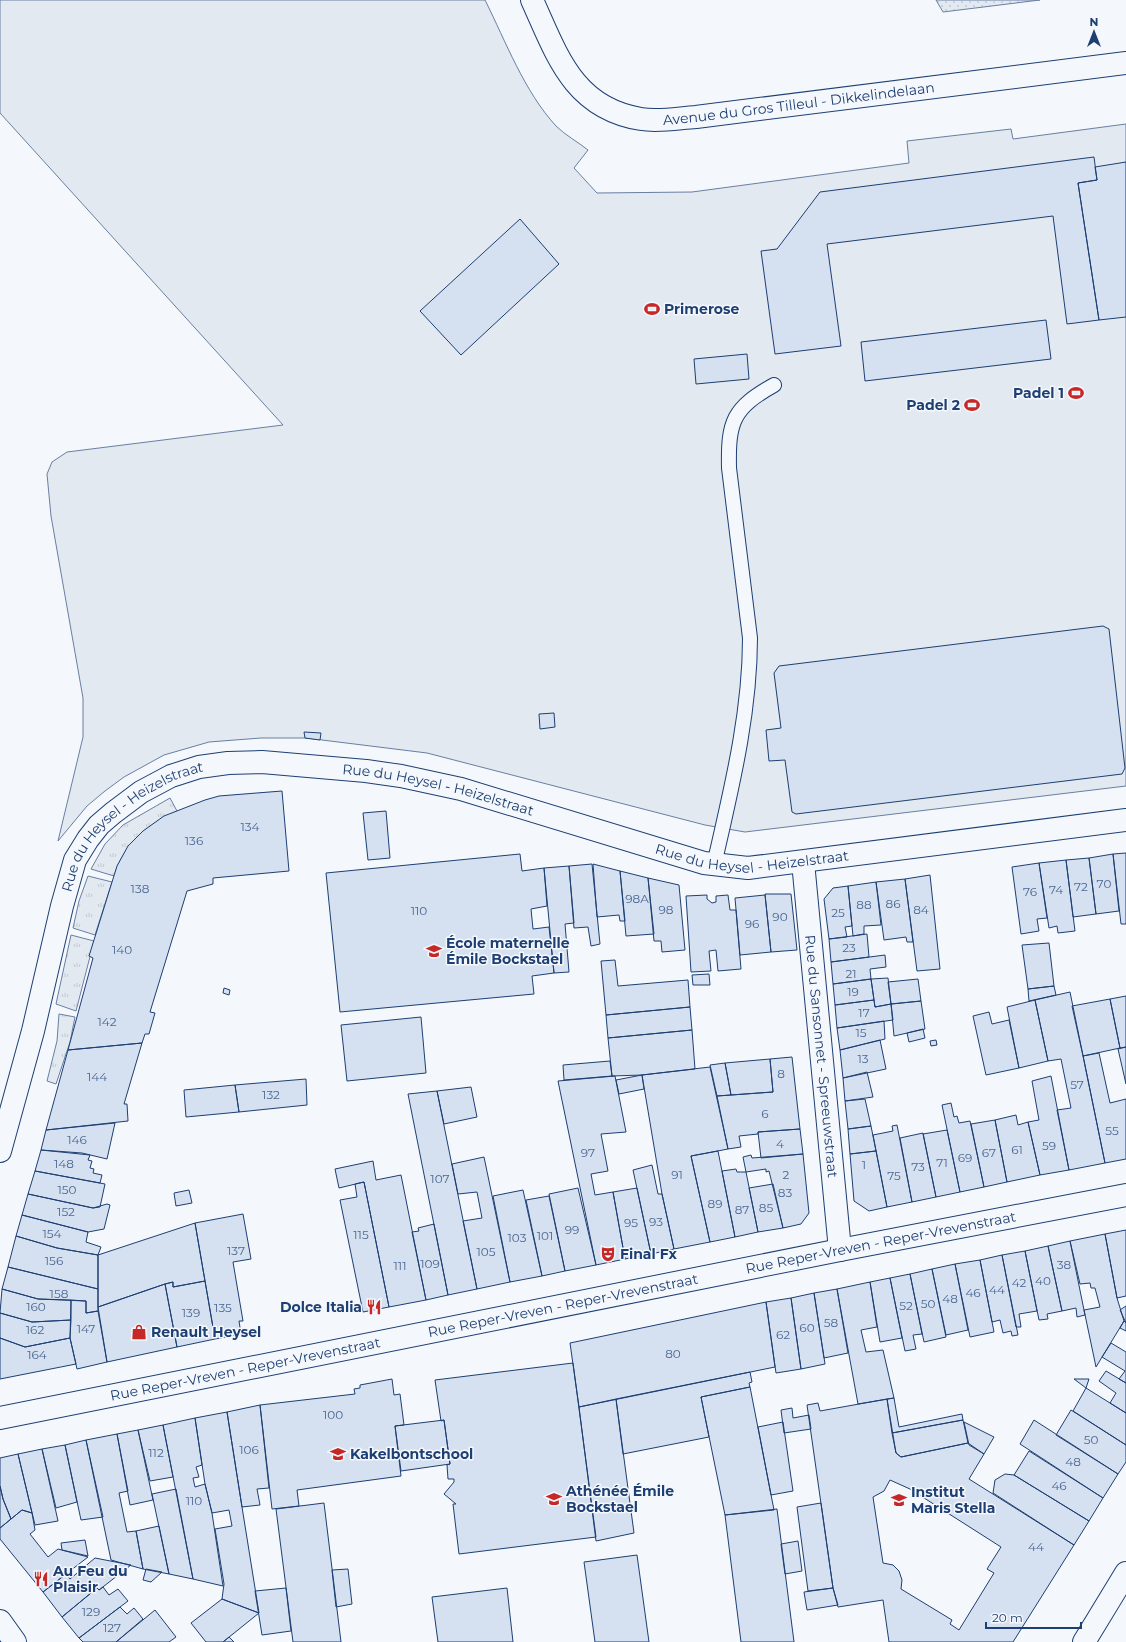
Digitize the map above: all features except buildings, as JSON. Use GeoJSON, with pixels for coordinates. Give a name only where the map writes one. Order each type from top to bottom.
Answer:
{"type":"FeatureCollection","features":[{"type":"Feature","properties":{"kind":"street","name":"Avenue du Gros Tilleul - Dikkelindelaan"},"geometry":{"type":"LineString","coordinates":[[532,0],[564,68],[578,87],[607,108],[642,120],[696,117],[1126,63]]}},
{"type":"Feature","properties":{"kind":"street","name":"Rue du Heysel - Heizelstraat"},"geometry":{"type":"LineString","coordinates":[[0,1151],[33,1031],[64,899],[76,860],[88,839],[99,825],[113,813],[141,792],[171,776],[199,767],[228,763],[262,762],[366,771],[401,776],[461,789],[714,865],[748,868],[1126,820]]}},
{"type":"Feature","properties":{"kind":"street","name":"Rue du Sansonnet - Spreeuwstraat"},"geometry":{"type":"LineString","coordinates":[[802,862],[840,1250]]}},
{"type":"Feature","properties":{"kind":"street","name":"Rue Reper-Vreven - Reper-Vrevenstraat"},"geometry":{"type":"LineString","coordinates":[[0,1418],[1126,1194]]}},
{"type":"Feature","properties":{"kind":"street"},"geometry":{"type":"LineString","coordinates":[[1084,1642],[1126,1573]]}},
{"type":"Feature","properties":{"kind":"street"},"geometry":{"type":"LineString","coordinates":[[0,1621],[15,1642]]}},
{"type":"Feature","properties":{"kind":"lane"},"geometry":{"type":"LineString","coordinates":[[714,865],[742,740],[750,655],[750,638],[729,468],[728,442],[732,425],[739,410],[753,397],[774,385]]}},
{"type":"Feature","properties":{"kind":"green space","name":"Primerose"},"geometry":{"type":"Polygon","coordinates":[[[0,0],[485,0],[516,66],[534,97],[556,126],[588,150],[574,168],[597,193],[692,192],[909,163],[907,141],[1011,129],[1013,139],[1126,124],[1126,786],[745,832],[705,825],[427,753],[306,738],[261,738],[209,742],[164,755],[124,777],[105,791],[87,806],[58,841],[83,737],[83,698],[51,516],[47,474],[52,462],[67,452],[283,425],[0,113],[0,0]]]}},
{"type":"Feature","properties":{"kind":"green space"},"geometry":{"type":"Polygon","coordinates":[[[936,0],[1040,0],[943,12],[936,0]]]}},
{"type":"Feature","properties":{"kind":"green space"},"geometry":{"type":"Polygon","coordinates":[[[170,798],[177,811],[156,822],[130,845],[118,865],[114,876],[91,869],[105,844],[123,825],[170,798]]]}},
{"type":"Feature","properties":{"kind":"green space"},"geometry":{"type":"Polygon","coordinates":[[[88,876],[112,882],[95,935],[73,928],[79,901],[88,876]]]}},
{"type":"Feature","properties":{"kind":"green space"},"geometry":{"type":"Polygon","coordinates":[[[71,935],[94,941],[76,1011],[56,1004],[71,935]]]}},
{"type":"Feature","properties":{"kind":"green space"},"geometry":{"type":"Polygon","coordinates":[[[59,1014],[75,1017],[70,1042],[56,1084],[47,1081],[57,1041],[59,1014]]]}},
{"type":"Feature","properties":{"kind":"place","name":"Primerose"},"geometry":{"type":"Point","coordinates":[652,309]}},
{"type":"Feature","properties":{"kind":"place","name":"Padel 1"},"geometry":{"type":"Point","coordinates":[1076,393]}},
{"type":"Feature","properties":{"kind":"place","name":"Padel 2"},"geometry":{"type":"Point","coordinates":[972,405]}},
{"type":"Feature","properties":{"kind":"place","name":"École maternelle Émile Bockstael"},"geometry":{"type":"Point","coordinates":[434,951]}},
{"type":"Feature","properties":{"kind":"place","name":"Final Fx"},"geometry":{"type":"Point","coordinates":[608,1254]}},
{"type":"Feature","properties":{"kind":"place","name":"Dolce Italia"},"geometry":{"type":"Point","coordinates":[374,1307]}},
{"type":"Feature","properties":{"kind":"place","name":"Renault Heysel"},"geometry":{"type":"Point","coordinates":[139,1332]}},
{"type":"Feature","properties":{"kind":"place","name":"Kakelbontschool"},"geometry":{"type":"Point","coordinates":[338,1454]}},
{"type":"Feature","properties":{"kind":"place","name":"Athénée Émile Bockstael"},"geometry":{"type":"Point","coordinates":[554,1499]}},
{"type":"Feature","properties":{"kind":"place","name":"Institut Maris Stella"},"geometry":{"type":"Point","coordinates":[899,1500]}},
{"type":"Feature","properties":{"kind":"place","name":"Au Feu du Plaisir"},"geometry":{"type":"Point","coordinates":[41,1579]}}]}
